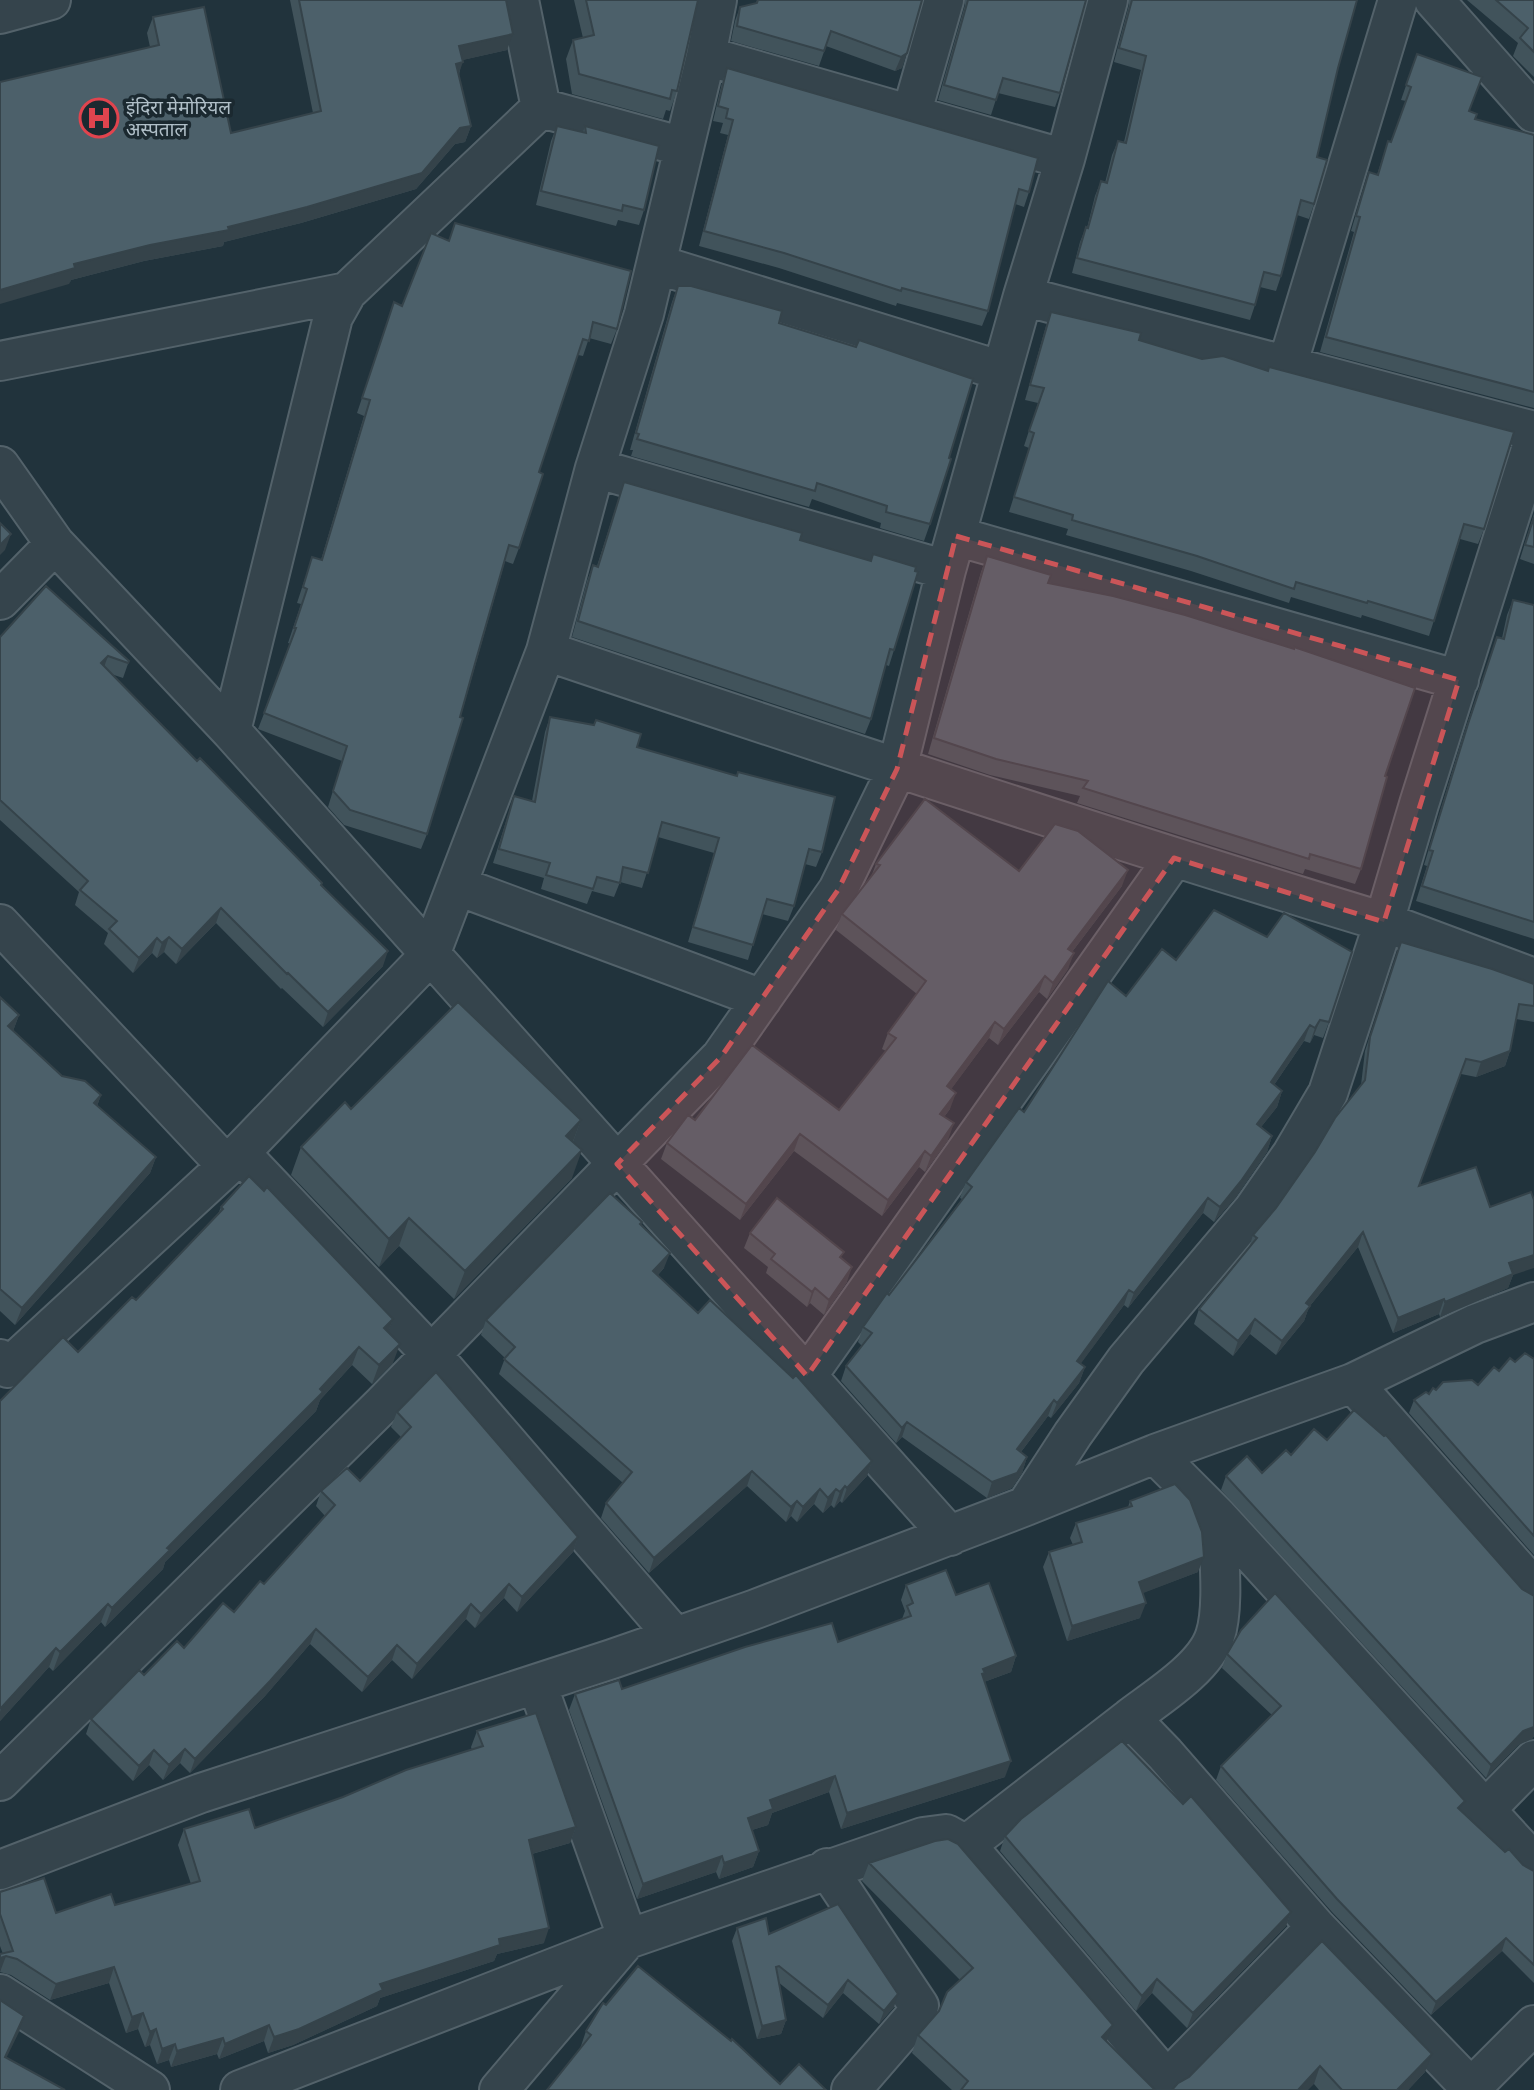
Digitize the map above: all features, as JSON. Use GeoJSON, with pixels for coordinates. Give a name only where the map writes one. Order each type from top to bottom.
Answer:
{"type":"FeatureCollection","features":[{"type":"Feature","properties":{"kind":"street"},"geometry":{"type":"LineString","coordinates":[[0,14],[51,0]]}},
{"type":"Feature","properties":{"kind":"street"},"geometry":{"type":"LineString","coordinates":[[519,0],[541,108]]}},
{"type":"Feature","properties":{"kind":"street"},"geometry":{"type":"LineString","coordinates":[[3,1367],[233,1160],[430,955],[546,651],[595,468],[644,314],[717,0]]}},
{"type":"Feature","properties":{"kind":"street"},"geometry":{"type":"LineString","coordinates":[[911,115],[944,0]]}},
{"type":"Feature","properties":{"kind":"street"},"geometry":{"type":"LineString","coordinates":[[0,1781],[432,1354],[721,1057],[838,890],[897,769],[951,553],[1108,0]]}},
{"type":"Feature","properties":{"kind":"street"},"geometry":{"type":"LineString","coordinates":[[1287,366],[1398,0]]}},
{"type":"Feature","properties":{"kind":"street"},"geometry":{"type":"LineString","coordinates":[[1434,0],[1534,113]]}},
{"type":"Feature","properties":{"kind":"street"},"geometry":{"type":"LineString","coordinates":[[706,56],[1065,159]]}},
{"type":"Feature","properties":{"kind":"street"},"geometry":{"type":"LineString","coordinates":[[541,108],[684,147]]}},
{"type":"Feature","properties":{"kind":"street"},"geometry":{"type":"LineString","coordinates":[[231,731],[333,317],[347,292],[541,108]]}},
{"type":"Feature","properties":{"kind":"street"},"geometry":{"type":"LineString","coordinates":[[656,264],[1002,371]]}},
{"type":"Feature","properties":{"kind":"street"},"geometry":{"type":"LineString","coordinates":[[0,361],[347,292]]}},
{"type":"Feature","properties":{"kind":"street"},"geometry":{"type":"LineString","coordinates":[[1023,296],[1534,431]]}},
{"type":"Feature","properties":{"kind":"street"},"geometry":{"type":"LineString","coordinates":[[1026,1506],[1126,1360],[1253,1210],[1292,1154],[1328,1093],[1534,440]]}},
{"type":"Feature","properties":{"kind":"street"},"geometry":{"type":"LineString","coordinates":[[0,466],[55,544],[231,731],[950,1536]]}},
{"type":"Feature","properties":{"kind":"street"},"geometry":{"type":"LineString","coordinates":[[595,468],[951,553],[1459,680]]}},
{"type":"Feature","properties":{"kind":"street"},"geometry":{"type":"LineString","coordinates":[[0,600],[55,544]]}},
{"type":"Feature","properties":{"kind":"street"},"geometry":{"type":"LineString","coordinates":[[546,651],[897,769],[1384,922],[1534,978]]}},
{"type":"Feature","properties":{"kind":"street"},"geometry":{"type":"LineString","coordinates":[[807,1376],[1174,858]]}},
{"type":"Feature","properties":{"kind":"street"},"geometry":{"type":"LineString","coordinates":[[457,886],[762,999]]}},
{"type":"Feature","properties":{"kind":"street"},"geometry":{"type":"LineString","coordinates":[[0,924],[233,1160],[432,1354],[675,1637]]}},
{"type":"Feature","properties":{"kind":"street"},"geometry":{"type":"LineString","coordinates":[[0,1870],[201,1793],[675,1637],[950,1536],[1155,1454],[1353,1382],[1475,1324],[1534,1302]]}},
{"type":"Feature","properties":{"kind":"street"},"geometry":{"type":"LineString","coordinates":[[1353,1382],[1534,1588]]}},
{"type":"Feature","properties":{"kind":"street"},"geometry":{"type":"LineString","coordinates":[[1155,1454],[1218,1517],[1534,1863]]}},
{"type":"Feature","properties":{"kind":"street"},"geometry":{"type":"LineString","coordinates":[[966,1845],[1200,1661],[1215,1639],[1220,1617],[1218,1517]]}},
{"type":"Feature","properties":{"kind":"street"},"geometry":{"type":"LineString","coordinates":[[537,1684],[628,1939]]}},
{"type":"Feature","properties":{"kind":"street"},"geometry":{"type":"LineString","coordinates":[[1130,1718],[1317,1927],[1470,2089],[1534,2025]]}},
{"type":"Feature","properties":{"kind":"street"},"geometry":{"type":"LineString","coordinates":[[1485,1810],[1534,1760]]}},
{"type":"Feature","properties":{"kind":"street"},"geometry":{"type":"LineString","coordinates":[[240,2090],[628,1939],[923,1837],[946,1834],[966,1845],[1163,2085],[1317,1927]]}},
{"type":"Feature","properties":{"kind":"street"},"geometry":{"type":"LineString","coordinates":[[827,1868],[919,2006],[916,2015],[851,2090]]}},
{"type":"Feature","properties":{"kind":"street"},"geometry":{"type":"LineString","coordinates":[[499,2090],[628,1939]]}},
{"type":"Feature","properties":{"kind":"street"},"geometry":{"type":"LineString","coordinates":[[0,1994],[150,2090]]}},
{"type":"Feature","properties":{"kind":"highlighted area"},"geometry":{"type":"Polygon","coordinates":[[[956,536],[1459,680],[1384,922],[1174,858],[807,1376],[617,1164],[721,1057],[838,890],[897,769],[956,536]]]}},
{"type":"Feature","properties":{"kind":"building"},"geometry":{"type":"Polygon","coordinates":[[[299,0],[506,0],[513,34],[459,46],[463,62],[456,64],[471,126],[460,128],[422,173],[228,227],[229,230],[150,245],[74,264],[75,268],[0,290],[0,82],[159,45],[153,17],[204,7],[231,133],[321,111],[299,0]]]}},
{"type":"Feature","properties":{"kind":"building"},"geometry":{"type":"Polygon","coordinates":[[[586,0],[698,0],[677,91],[672,90],[670,99],[579,74],[573,40],[594,35],[586,0]]]}},
{"type":"Feature","properties":{"kind":"building"},"geometry":{"type":"Polygon","coordinates":[[[758,0],[922,0],[907,53],[901,57],[831,31],[824,51],[737,26],[740,7],[757,3],[758,0]]]}},
{"type":"Feature","properties":{"kind":"building"},"geometry":{"type":"Polygon","coordinates":[[[968,0],[1086,0],[1060,93],[1003,78],[996,100],[944,85],[968,0]]]}},
{"type":"Feature","properties":{"kind":"building"},"geometry":{"type":"Polygon","coordinates":[[[1132,0],[1357,0],[1317,157],[1327,160],[1314,204],[1301,200],[1281,276],[1264,272],[1255,305],[1077,258],[1101,181],[1107,183],[1118,141],[1126,143],[1146,56],[1119,48],[1132,0]]]}},
{"type":"Feature","properties":{"kind":"building"},"geometry":{"type":"Polygon","coordinates":[[[1496,0],[1534,0],[1534,52],[1520,38],[1528,28],[1496,0]]]}},
{"type":"Feature","properties":{"kind":"building"},"geometry":{"type":"Polygon","coordinates":[[[1417,54],[1482,77],[1469,111],[1477,114],[1475,119],[1534,135],[1534,392],[1326,337],[1360,217],[1356,216],[1369,172],[1378,175],[1388,141],[1391,142],[1411,87],[1406,85],[1417,54]]]}},
{"type":"Feature","properties":{"kind":"building"},"geometry":{"type":"Polygon","coordinates":[[[727,68],[1038,158],[1029,192],[1019,189],[988,311],[902,288],[901,291],[784,253],[704,231],[733,120],[726,118],[728,109],[718,106],[727,68]]]}},
{"type":"Feature","properties":{"kind":"building"},"geometry":{"type":"Polygon","coordinates":[[[557,126],[586,133],[585,126],[659,146],[644,210],[623,205],[622,211],[541,191],[557,126]]]}},
{"type":"Feature","properties":{"kind":"building"},"geometry":{"type":"Polygon","coordinates":[[[455,223],[631,271],[617,329],[593,322],[589,341],[583,339],[539,472],[543,474],[519,548],[509,545],[460,717],[463,718],[427,834],[350,810],[333,791],[347,746],[264,713],[296,628],[307,589],[303,587],[312,557],[322,560],[370,400],[362,398],[394,302],[402,306],[431,233],[449,241],[455,223]]]}},
{"type":"Feature","properties":{"kind":"building"},"geometry":{"type":"Polygon","coordinates":[[[678,286],[691,286],[782,311],[779,323],[856,347],[859,340],[973,379],[930,524],[886,512],[887,506],[817,483],[815,491],[637,439],[639,434],[636,433],[678,286]]]}},
{"type":"Feature","properties":{"kind":"building"},"geometry":{"type":"Polygon","coordinates":[[[1051,312],[1141,333],[1139,340],[1202,359],[1223,356],[1268,371],[1269,367],[1514,432],[1484,529],[1464,524],[1434,621],[1296,582],[1294,589],[1197,556],[1072,520],[1073,515],[1014,497],[1034,433],[1029,431],[1044,388],[1030,385],[1051,312]]]}},
{"type":"Feature","properties":{"kind":"building"},"geometry":{"type":"Polygon","coordinates":[[[624,482],[802,533],[800,540],[871,561],[873,554],[916,567],[915,571],[918,572],[894,650],[890,649],[871,719],[578,621],[593,565],[598,567],[624,482]]]}},
{"type":"Feature","properties":{"kind":"building"},"geometry":{"type":"Polygon","coordinates":[[[1534,517],[1534,547],[1525,545],[1534,517]]]}},
{"type":"Feature","properties":{"kind":"building"},"geometry":{"type":"Polygon","coordinates":[[[0,523],[11,534],[0,545],[0,523]]]}},
{"type":"Feature","properties":{"kind":"building"},"geometry":{"type":"Polygon","coordinates":[[[987,556],[1051,575],[1048,583],[1113,596],[1185,615],[1294,647],[1415,688],[1385,776],[1387,777],[1361,869],[1310,854],[1309,859],[1083,788],[1088,781],[996,759],[934,738],[987,556]]]}},
{"type":"Feature","properties":{"kind":"building"},"geometry":{"type":"Polygon","coordinates":[[[46,586],[129,661],[128,663],[108,656],[101,663],[197,761],[200,758],[388,951],[328,1012],[221,908],[182,949],[169,937],[162,943],[157,938],[139,958],[109,929],[117,921],[80,890],[88,881],[0,800],[0,637],[46,586]]]}},
{"type":"Feature","properties":{"kind":"building"},"geometry":{"type":"Polygon","coordinates":[[[1513,600],[1534,605],[1534,922],[1422,886],[1433,851],[1429,850],[1468,724],[1497,637],[1504,639],[1513,600]]]}},
{"type":"Feature","properties":{"kind":"building"},"geometry":{"type":"Polygon","coordinates":[[[550,717],[594,725],[596,720],[641,734],[637,747],[737,776],[738,772],[835,797],[822,852],[809,849],[794,906],[767,899],[753,945],[693,927],[719,838],[662,822],[648,873],[623,867],[620,883],[597,877],[593,889],[546,875],[550,863],[499,849],[514,796],[535,802],[550,717]]]}},
{"type":"Feature","properties":{"kind":"building"},"geometry":{"type":"Polygon","coordinates":[[[925,799],[1019,871],[1055,824],[1078,831],[1128,870],[1068,949],[1074,953],[1053,983],[1045,976],[1004,1029],[995,1022],[947,1086],[956,1093],[940,1114],[954,1123],[931,1156],[925,1151],[888,1200],[800,1134],[746,1204],[667,1143],[688,1115],[695,1120],[752,1045],[839,1110],[896,1038],[888,1033],[926,981],[842,914],[880,865],[876,864],[925,799]]]}},
{"type":"Feature","properties":{"kind":"building"},"geometry":{"type":"Polygon","coordinates":[[[1214,910],[1267,937],[1284,913],[1352,952],[1329,1022],[1320,1020],[1315,1028],[1310,1025],[1271,1082],[1282,1091],[1257,1124],[1272,1136],[1241,1181],[1220,1207],[1208,1198],[1134,1293],[1129,1290],[1077,1361],[1085,1367],[1057,1403],[1054,1400],[1017,1449],[1027,1457],[1017,1473],[992,1482],[907,1422],[902,1428],[846,1366],[872,1333],[863,1327],[972,1187],[966,1182],[1019,1108],[1024,1112],[1108,981],[1126,996],[1162,949],[1176,960],[1214,910]]]}},
{"type":"Feature","properties":{"kind":"building"},"geometry":{"type":"Polygon","coordinates":[[[1401,942],[1534,984],[1534,1006],[1519,1004],[1510,1051],[1481,1062],[1466,1059],[1419,1186],[1476,1167],[1490,1207],[1531,1192],[1534,1200],[1534,1255],[1509,1263],[1513,1274],[1398,1318],[1363,1232],[1306,1303],[1310,1306],[1282,1341],[1255,1319],[1238,1341],[1199,1309],[1257,1238],[1253,1235],[1276,1208],[1335,1118],[1365,1080],[1370,1037],[1401,942]]]}},
{"type":"Feature","properties":{"kind":"building"},"geometry":{"type":"Polygon","coordinates":[[[0,997],[19,1015],[8,1026],[62,1076],[85,1081],[101,1095],[94,1103],[156,1157],[22,1308],[0,1289],[0,997]]]}},
{"type":"Feature","properties":{"kind":"building"},"geometry":{"type":"Polygon","coordinates":[[[458,1002],[581,1120],[566,1136],[582,1150],[465,1271],[409,1218],[389,1239],[301,1147],[345,1102],[351,1109],[458,1002]]]}},
{"type":"Feature","properties":{"kind":"building"},"geometry":{"type":"Polygon","coordinates":[[[249,1176],[264,1191],[267,1187],[393,1319],[384,1328],[400,1344],[379,1365],[359,1347],[320,1389],[323,1392],[167,1548],[170,1550],[112,1608],[108,1604],[60,1652],[56,1648],[1,1708],[0,1401],[63,1337],[78,1352],[132,1297],[136,1300],[223,1209],[221,1207],[249,1176]]]}},
{"type":"Feature","properties":{"kind":"building"},"geometry":{"type":"Polygon","coordinates":[[[610,1193],[642,1222],[640,1224],[670,1253],[653,1271],[698,1313],[710,1300],[793,1378],[796,1375],[872,1461],[847,1488],[845,1486],[840,1492],[836,1489],[828,1498],[820,1489],[803,1507],[797,1501],[791,1507],[752,1471],[654,1558],[606,1503],[632,1472],[504,1359],[515,1347],[486,1320],[610,1193]]]}},
{"type":"Feature","properties":{"kind":"building"},"geometry":{"type":"Polygon","coordinates":[[[777,1198],[844,1252],[840,1257],[852,1267],[829,1300],[815,1288],[812,1292],[771,1259],[775,1254],[750,1233],[777,1198]]]}},
{"type":"Feature","properties":{"kind":"building"},"geometry":{"type":"Polygon","coordinates":[[[1525,1353],[1534,1359],[1534,1536],[1414,1400],[1426,1392],[1429,1394],[1433,1388],[1436,1390],[1443,1382],[1472,1380],[1478,1385],[1494,1367],[1499,1371],[1510,1358],[1515,1362],[1525,1353]]]}},
{"type":"Feature","properties":{"kind":"building"},"geometry":{"type":"Polygon","coordinates":[[[436,1372],[578,1537],[522,1597],[509,1584],[481,1614],[471,1604],[417,1664],[397,1645],[368,1677],[316,1629],[195,1759],[185,1749],[169,1765],[154,1750],[139,1766],[91,1719],[139,1670],[144,1675],[177,1641],[184,1648],[223,1603],[234,1612],[260,1581],[264,1584],[335,1505],[321,1491],[347,1468],[360,1481],[411,1427],[397,1412],[436,1372]]]}},
{"type":"Feature","properties":{"kind":"building"},"geometry":{"type":"Polygon","coordinates":[[[1354,1410],[1386,1435],[1522,1589],[1534,1596],[1534,1727],[1523,1731],[1491,1765],[1226,1476],[1247,1456],[1262,1473],[1286,1450],[1291,1455],[1314,1429],[1327,1440],[1354,1410]]]}},
{"type":"Feature","properties":{"kind":"building"},"geometry":{"type":"Polygon","coordinates":[[[1175,1484],[1190,1500],[1202,1532],[1204,1557],[1139,1582],[1146,1603],[1072,1626],[1049,1552],[1082,1542],[1076,1523],[1132,1506],[1130,1501],[1175,1484]]]}},
{"type":"Feature","properties":{"kind":"building"},"geometry":{"type":"Polygon","coordinates":[[[946,1570],[956,1595],[989,1583],[1016,1656],[983,1669],[985,1673],[982,1674],[1011,1761],[847,1813],[835,1776],[770,1800],[773,1809],[748,1818],[759,1851],[724,1863],[722,1856],[643,1884],[575,1694],[619,1680],[622,1689],[745,1647],[832,1623],[838,1642],[911,1616],[907,1606],[913,1603],[906,1585],[946,1570]]]}},
{"type":"Feature","properties":{"kind":"building"},"geometry":{"type":"Polygon","coordinates":[[[1275,1593],[1465,1801],[1458,1808],[1505,1852],[1509,1849],[1523,1865],[1534,1871],[1534,1965],[1506,1938],[1436,2002],[1337,1899],[1221,1766],[1281,1706],[1227,1654],[1241,1630],[1275,1593]]]}},
{"type":"Feature","properties":{"kind":"building"},"geometry":{"type":"Polygon","coordinates":[[[536,1713],[576,1827],[529,1840],[549,1928],[499,1939],[500,1945],[380,1984],[383,1990],[299,2029],[274,2037],[269,2025],[225,2044],[223,2038],[177,2051],[175,2044],[162,2049],[156,2029],[150,2032],[143,2013],[132,2017],[114,1967],[56,1984],[17,1959],[6,1956],[0,1958],[0,1954],[13,1951],[0,1914],[0,1892],[44,1878],[56,1913],[111,1894],[115,1905],[200,1881],[184,1829],[249,1809],[255,1828],[343,1797],[406,1770],[483,1746],[477,1731],[536,1713]]]}},
{"type":"Feature","properties":{"kind":"building"},"geometry":{"type":"Polygon","coordinates":[[[1122,1741],[1183,1804],[1191,1796],[1291,1912],[1193,2013],[1157,1979],[1142,1996],[1005,1836],[1021,1819],[1122,1741]]]}},
{"type":"Feature","properties":{"kind":"building"},"geometry":{"type":"Polygon","coordinates":[[[948,1839],[958,1844],[1113,2025],[1102,2037],[1155,2090],[961,2090],[968,2081],[918,2035],[939,2011],[947,1992],[973,1968],[869,1863],[948,1839]]]}},
{"type":"Feature","properties":{"kind":"building"},"geometry":{"type":"Polygon","coordinates":[[[838,1904],[898,1994],[884,2011],[848,1980],[828,2005],[779,1966],[776,1967],[786,2020],[762,2026],[737,1928],[766,1918],[769,1934],[838,1904]]]}},
{"type":"Feature","properties":{"kind":"building"},"geometry":{"type":"Polygon","coordinates":[[[1322,1941],[1432,2054],[1397,2090],[1342,2090],[1320,2066],[1298,2090],[1172,2090],[1189,2077],[1322,1941]]]}},
{"type":"Feature","properties":{"kind":"building"},"geometry":{"type":"Polygon","coordinates":[[[638,1966],[731,2041],[732,2039],[780,2084],[799,2064],[826,2090],[547,2090],[591,2035],[586,2031],[603,2003],[606,2005],[638,1966]]]}},
{"type":"Feature","properties":{"kind":"building"},"geometry":{"type":"Polygon","coordinates":[[[0,2000],[24,2016],[5,2057],[65,2090],[0,2090],[0,2000]]]}},
{"type":"Feature","properties":{"kind":"place","name":"इंदिरा मेमोरियल अस्पताल"},"geometry":{"type":"Point","coordinates":[99,118]}}]}
